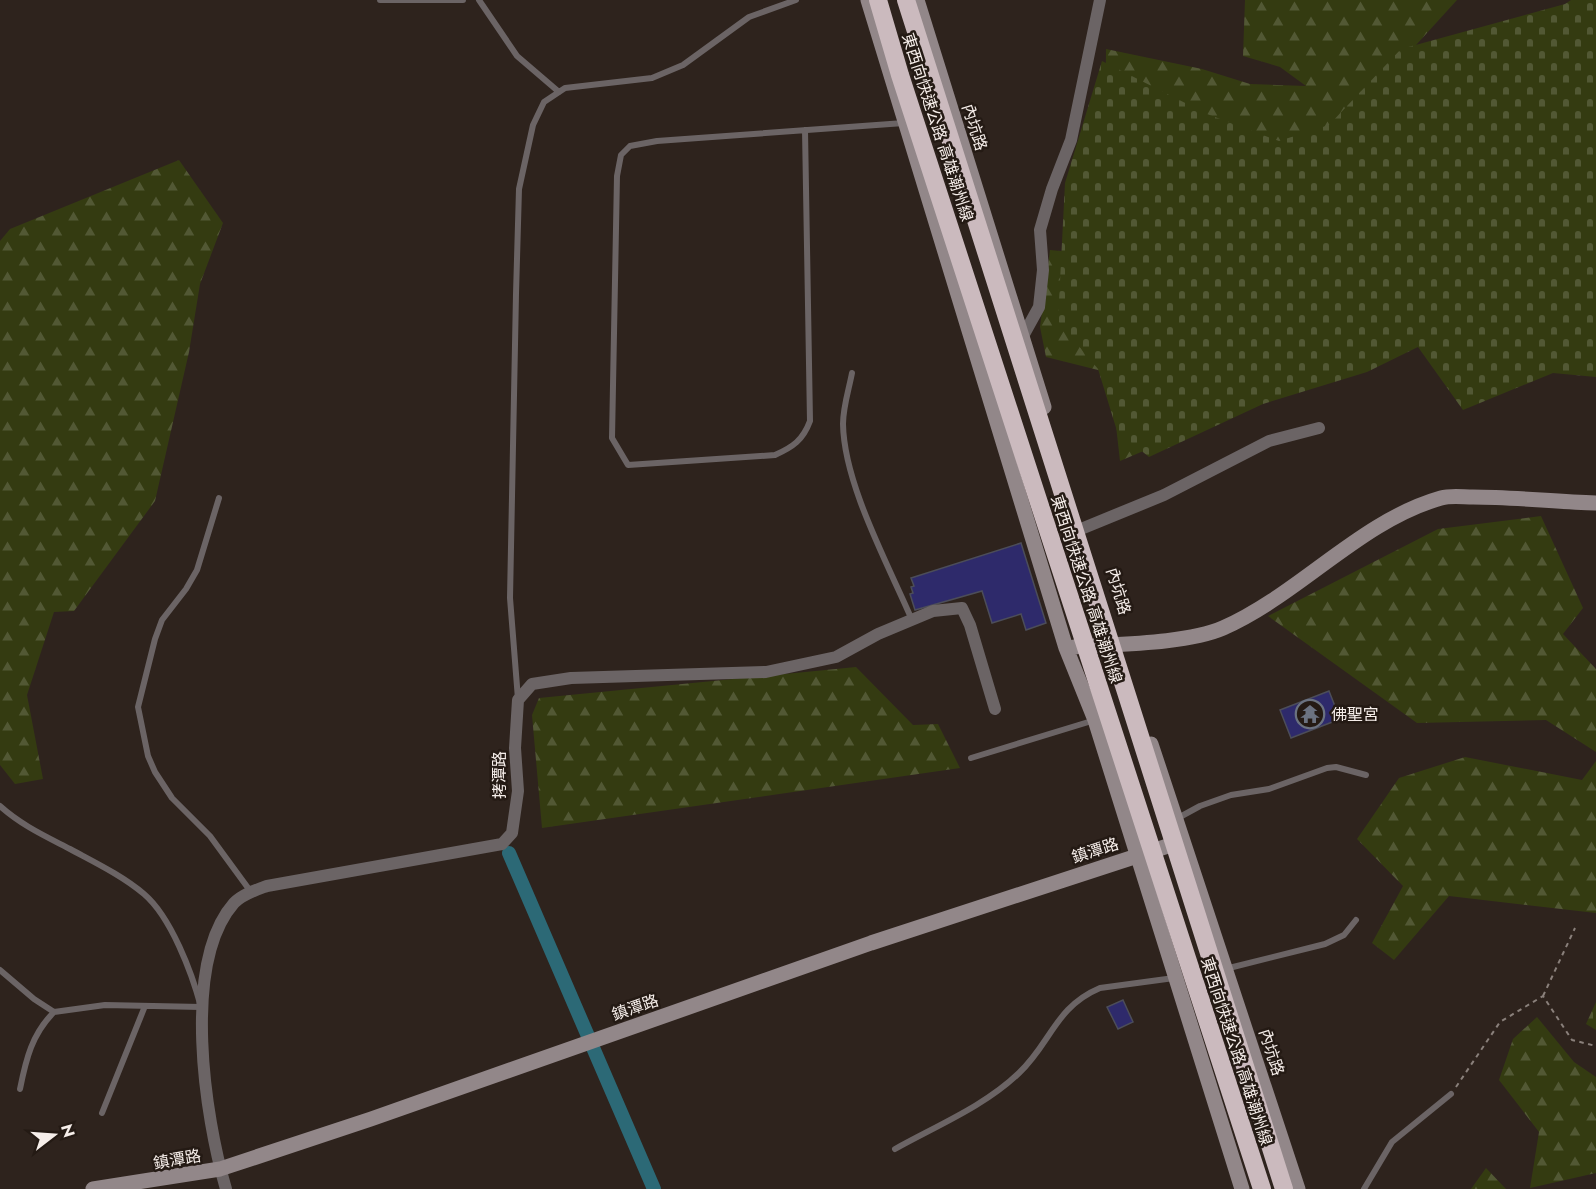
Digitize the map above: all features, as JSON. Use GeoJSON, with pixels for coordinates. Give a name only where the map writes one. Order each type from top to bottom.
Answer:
{"type":"FeatureCollection","features":[{"type":"Feature","properties":{"kind":"highway","name":"東西向快速公路 高雄潮州線"},"geometry":{"type":"LineString","coordinates":[[878,0],[907,98],[1262,1189]]}},
{"type":"Feature","properties":{"kind":"highway","name":"東西向快速公路 高雄潮州線"},"geometry":{"type":"LineString","coordinates":[[906,0],[1284,1189]]}},
{"type":"Feature","properties":{"kind":"main road"},"geometry":{"type":"LineString","coordinates":[[868,0],[1066,648],[1095,720],[1242,1189]]}},
{"type":"Feature","properties":{"kind":"main road","name":"內坑路"},"geometry":{"type":"LineString","coordinates":[[917,0],[1023,336],[1116,644],[1178,818],[1298,1189]]}},
{"type":"Feature","properties":{"kind":"main road"},"geometry":{"type":"LineString","coordinates":[[1066,648],[1180,638],[1221,629],[1269,603],[1326,561],[1407,509],[1445,497],[1596,503]]}},
{"type":"Feature","properties":{"kind":"main road","name":"鎮潭路"},"geometry":{"type":"LineString","coordinates":[[93,1189],[220,1169],[872,943],[1185,841]]}},
{"type":"Feature","properties":{"kind":"street"},"geometry":{"type":"LineString","coordinates":[[1023,336],[1039,307],[1043,270],[1040,230],[1052,189],[1071,140],[1100,0]]}},
{"type":"Feature","properties":{"kind":"street"},"geometry":{"type":"LineString","coordinates":[[1081,529],[1164,495],[1269,441],[1319,428]]}},
{"type":"Feature","properties":{"kind":"street"},"geometry":{"type":"LineString","coordinates":[[519,700],[532,684],[571,678],[766,672],[812,664],[836,657],[878,633],[933,611],[962,608],[970,625],[995,709]]}},
{"type":"Feature","properties":{"kind":"street","name":"拷潭路"},"geometry":{"type":"LineString","coordinates":[[226,1189],[220,1169],[205,1078],[201,1007],[220,924],[235,902],[250,892],[267,886],[502,844],[512,833],[518,791],[515,748],[519,700]]}},
{"type":"Feature","properties":{"kind":"lane"},"geometry":{"type":"LineString","coordinates":[[380,0],[463,0]]}},
{"type":"Feature","properties":{"kind":"lane"},"geometry":{"type":"LineString","coordinates":[[479,0],[517,56],[559,92]]}},
{"type":"Feature","properties":{"kind":"lane"},"geometry":{"type":"LineString","coordinates":[[519,700],[510,598],[519,189],[533,125],[544,102],[559,92],[576,87],[652,78],[683,65],[749,17],[796,0]]}},
{"type":"Feature","properties":{"kind":"lane"},"geometry":{"type":"LineString","coordinates":[[805,130],[810,421],[804,436],[792,447],[776,455],[628,465],[612,438],[617,176],[621,155],[630,146],[657,141],[805,130],[905,123]]}},
{"type":"Feature","properties":{"kind":"lane"},"geometry":{"type":"LineString","coordinates":[[852,373],[843,423],[847,454],[856,487],[912,620]]}},
{"type":"Feature","properties":{"kind":"lane"},"geometry":{"type":"LineString","coordinates":[[219,498],[197,570],[186,589],[162,620],[138,707],[147,756],[155,772],[172,798],[210,836],[250,892]]}},
{"type":"Feature","properties":{"kind":"lane"},"geometry":{"type":"LineString","coordinates":[[971,758],[1095,720]]}},
{"type":"Feature","properties":{"kind":"lane"},"geometry":{"type":"LineString","coordinates":[[1178,818],[1200,806],[1231,795],[1269,789],[1327,768],[1336,767],[1366,775]]}},
{"type":"Feature","properties":{"kind":"lane"},"geometry":{"type":"LineString","coordinates":[[0,806],[16,820],[111,871],[146,896],[166,924],[190,970],[201,1007],[105,1005],[54,1012],[40,1026],[27,1053],[20,1089]]}},
{"type":"Feature","properties":{"kind":"lane"},"geometry":{"type":"LineString","coordinates":[[1207,972],[1325,944],[1344,935],[1356,920]]}},
{"type":"Feature","properties":{"kind":"lane"},"geometry":{"type":"LineString","coordinates":[[0,970],[34,999],[54,1012]]}},
{"type":"Feature","properties":{"kind":"lane"},"geometry":{"type":"LineString","coordinates":[[895,1149],[987,1097],[1020,1072],[1070,1006],[1089,993],[1100,988],[1197,974]]}},
{"type":"Feature","properties":{"kind":"lane"},"geometry":{"type":"LineString","coordinates":[[102,1113],[145,1006]]}},
{"type":"Feature","properties":{"kind":"lane"},"geometry":{"type":"LineString","coordinates":[[1364,1189],[1392,1142],[1451,1094]]}},
{"type":"Feature","properties":{"kind":"path"},"geometry":{"type":"LineString","coordinates":[[1451,1094],[1500,1022],[1543,996],[1575,928]]}},
{"type":"Feature","properties":{"kind":"path"},"geometry":{"type":"LineString","coordinates":[[1543,996],[1572,1040],[1596,1047]]}},
{"type":"Feature","properties":{"kind":"green space"},"geometry":{"type":"Polygon","coordinates":[[[1245,0],[1457,0],[1305,167],[1383,349],[1120,461],[1110,373],[1046,357],[1040,327],[1050,250],[1104,255],[1106,49],[1202,69],[1250,84],[1306,86],[1280,67],[1243,56],[1245,0]]]}},
{"type":"Feature","properties":{"kind":"green space"},"geometry":{"type":"Polygon","coordinates":[[[1571,0],[1596,0],[1596,377],[1553,373],[1463,410],[1418,347],[1367,372],[1263,404],[1149,457],[1117,431],[1098,369],[1058,321],[1065,183],[1102,61],[1207,114],[1279,141],[1329,125],[1401,49],[1565,4],[1571,0]]]}},
{"type":"Feature","properties":{"kind":"green space"},"geometry":{"type":"Polygon","coordinates":[[[179,160],[223,223],[200,284],[189,352],[155,501],[74,611],[54,612],[27,695],[43,779],[15,784],[0,765],[0,241],[10,229],[179,160]]]}},
{"type":"Feature","properties":{"kind":"green space"},"geometry":{"type":"Polygon","coordinates":[[[1541,516],[1583,608],[1563,634],[1596,669],[1596,752],[1546,720],[1417,723],[1268,616],[1438,529],[1541,516]]]}},
{"type":"Feature","properties":{"kind":"green space"},"geometry":{"type":"Polygon","coordinates":[[[856,667],[913,725],[938,724],[960,768],[542,828],[532,715],[539,698],[856,667]]]}},
{"type":"Feature","properties":{"kind":"green space"},"geometry":{"type":"Polygon","coordinates":[[[1465,757],[1582,780],[1596,761],[1596,913],[1449,896],[1394,960],[1372,943],[1403,886],[1357,839],[1399,778],[1465,757]]]}},
{"type":"Feature","properties":{"kind":"green space"},"geometry":{"type":"Polygon","coordinates":[[[1596,1002],[1596,1030],[1586,1024],[1596,1002]]]}},
{"type":"Feature","properties":{"kind":"green space"},"geometry":{"type":"Polygon","coordinates":[[[1537,1017],[1574,1062],[1596,1077],[1596,1173],[1530,1188],[1539,1132],[1499,1080],[1513,1039],[1537,1017]]]}},
{"type":"Feature","properties":{"kind":"green space"},"geometry":{"type":"Polygon","coordinates":[[[1486,1168],[1506,1189],[1471,1189],[1486,1168]]]}},
{"type":"Feature","properties":{"kind":"building"},"geometry":{"type":"Polygon","coordinates":[[[1021,543],[1046,623],[1026,630],[1021,614],[992,623],[982,591],[915,610],[910,594],[913,593],[911,587],[914,586],[911,578],[1021,543]]]}},
{"type":"Feature","properties":{"kind":"building","name":"佛聖宮"},"geometry":{"type":"Polygon","coordinates":[[[1329,691],[1340,719],[1291,738],[1280,710],[1329,691]]]}},
{"type":"Feature","properties":{"kind":"building"},"geometry":{"type":"Polygon","coordinates":[[[1123,1000],[1133,1022],[1118,1029],[1107,1007],[1123,1000]]]}},
{"type":"Feature","properties":{"kind":"waterway"},"geometry":{"type":"LineString","coordinates":[[509,853],[654,1189]]}},
{"type":"Feature","properties":{"kind":"place","name":"佛聖宮"},"geometry":{"type":"Point","coordinates":[1310,714]}}]}
